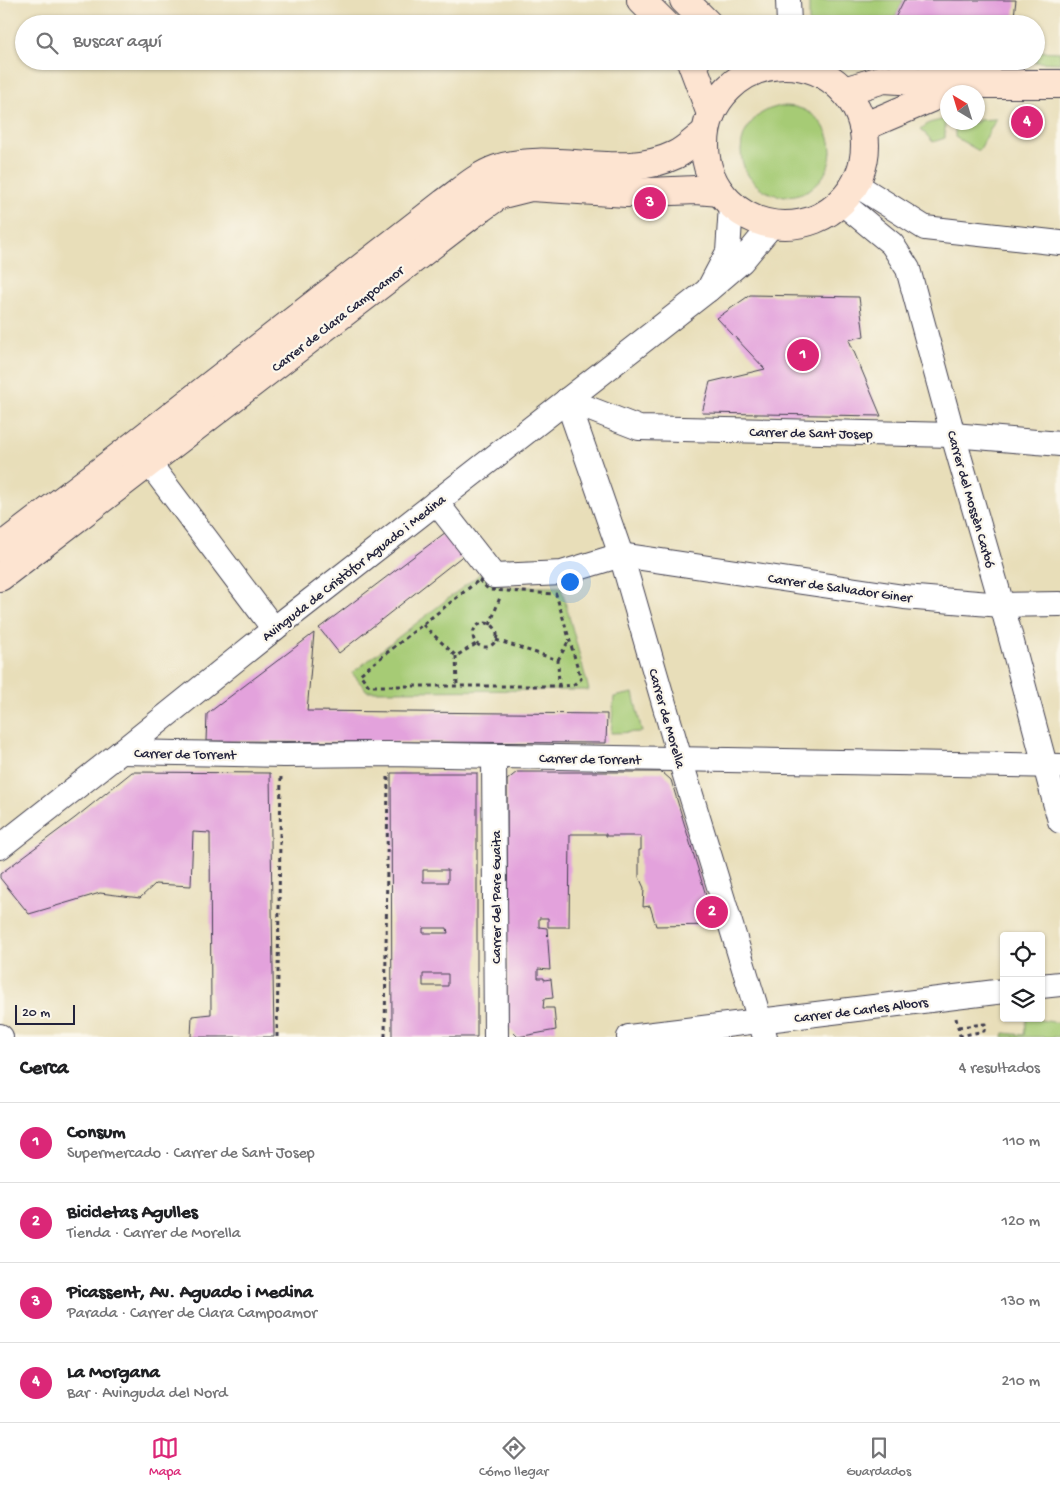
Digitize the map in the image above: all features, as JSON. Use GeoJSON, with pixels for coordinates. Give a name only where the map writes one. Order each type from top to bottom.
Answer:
{"type":"FeatureCollection","features":[{"type":"Feature","properties":{"kind":"street"},"geometry":{"type":"LineString","coordinates":[[641,0],[656,15]]}},
{"type":"Feature","properties":{"kind":"street"},"geometry":{"type":"LineString","coordinates":[[684,0],[699,15]]}},
{"type":"Feature","properties":{"kind":"street"},"geometry":{"type":"LineString","coordinates":[[788,0],[788,15]]}},
{"type":"Feature","properties":{"kind":"street"},"geometry":{"type":"LineString","coordinates":[[693,70],[708,123],[705,159],[714,184],[725,199],[750,218],[772,225],[797,225],[821,217],[848,193],[862,166],[865,147],[863,127],[856,108],[844,91],[828,77],[813,70]]}},
{"type":"Feature","properties":{"kind":"street"},"geometry":{"type":"LineString","coordinates":[[708,123],[722,94],[749,70]]}},
{"type":"Feature","properties":{"kind":"street"},"geometry":{"type":"LineString","coordinates":[[844,91],[884,79],[963,84],[1060,84]]}},
{"type":"Feature","properties":{"kind":"street"},"geometry":{"type":"LineString","coordinates":[[863,127],[963,84]]}},
{"type":"Feature","properties":{"kind":"street","name":"Carrer de Clara Campoamor"},"geometry":{"type":"LineString","coordinates":[[0,548],[443,204],[484,175],[497,169],[530,162],[628,166],[657,162],[675,155],[708,123]]}},
{"type":"Feature","properties":{"kind":"street","name":"Carrer de Clara Campoamor"},"geometry":{"type":"LineString","coordinates":[[0,577],[499,195],[531,187],[627,193],[696,190],[725,199]]}},
{"type":"Feature","properties":{"kind":"street"},"geometry":{"type":"LineString","coordinates":[[848,193],[925,228],[1060,243]]}},
{"type":"Feature","properties":{"kind":"street","name":"Carrer del Mossèn Carbó"},"geometry":{"type":"LineString","coordinates":[[848,193],[892,244],[908,269],[1002,605],[1053,766],[1060,821]]}},
{"type":"Feature","properties":{"kind":"street","name":"Avinguda de Cristòfor Aguado i Medina"},"geometry":{"type":"LineString","coordinates":[[708,290],[728,252],[725,199]]}},
{"type":"Feature","properties":{"kind":"street","name":"Avinguda de Cristòfor Aguado i Medina"},"geometry":{"type":"LineString","coordinates":[[0,847],[274,628],[708,290],[742,262],[772,225]]}},
{"type":"Feature","properties":{"kind":"street","name":"Carrer de Sant Josep"},"geometry":{"type":"LineString","coordinates":[[567,400],[639,428],[953,435],[1060,444]]}},
{"type":"Feature","properties":{"kind":"street","name":"Carrer de Morella"},"geometry":{"type":"LineString","coordinates":[[567,400],[621,555],[680,759],[763,1029]]}},
{"type":"Feature","properties":{"kind":"street"},"geometry":{"type":"LineString","coordinates":[[149,463],[274,628]]}},
{"type":"Feature","properties":{"kind":"street"},"geometry":{"type":"LineString","coordinates":[[436,502],[494,576],[562,573],[621,555]]}},
{"type":"Feature","properties":{"kind":"street","name":"Carrer de Salvador Giner"},"geometry":{"type":"LineString","coordinates":[[621,555],[904,597],[1002,605],[1060,604]]}},
{"type":"Feature","properties":{"kind":"street","name":"Carrer de Torrent"},"geometry":{"type":"LineString","coordinates":[[121,752],[388,754],[1053,766]]}},
{"type":"Feature","properties":{"kind":"street","name":"Carrer del Pare Guaita"},"geometry":{"type":"LineString","coordinates":[[494,757],[496,1037]]}},
{"type":"Feature","properties":{"kind":"street"},"geometry":{"type":"LineString","coordinates":[[1045,986],[1060,984]]}},
{"type":"Feature","properties":{"kind":"street","name":"Carrer de Carles Albors"},"geometry":{"type":"LineString","coordinates":[[629,1037],[763,1029],[1000,992]]}},
{"type":"Feature","properties":{"kind":"path"},"geometry":{"type":"LineString","coordinates":[[479,580],[488,590],[502,592],[556,594],[581,680],[573,685],[559,686],[369,686],[360,674],[479,580]]}},
{"type":"Feature","properties":{"kind":"path"},"geometry":{"type":"LineString","coordinates":[[490,625],[504,587]]}},
{"type":"Feature","properties":{"kind":"path"},"geometry":{"type":"LineString","coordinates":[[484,623],[490,625],[496,632],[496,640],[488,647],[477,644],[473,637],[474,630],[477,626],[484,623]]}},
{"type":"Feature","properties":{"kind":"path"},"geometry":{"type":"LineString","coordinates":[[423,625],[456,656],[457,686]]}},
{"type":"Feature","properties":{"kind":"path"},"geometry":{"type":"LineString","coordinates":[[496,640],[558,660]]}},
{"type":"Feature","properties":{"kind":"path"},"geometry":{"type":"LineString","coordinates":[[559,686],[558,660],[569,640]]}},
{"type":"Feature","properties":{"kind":"path"},"geometry":{"type":"LineString","coordinates":[[456,656],[477,644]]}},
{"type":"Feature","properties":{"kind":"path"},"geometry":{"type":"LineString","coordinates":[[277,1037],[281,770],[284,754]]}},
{"type":"Feature","properties":{"kind":"path"},"geometry":{"type":"LineString","coordinates":[[385,1037],[388,754]]}},
{"type":"Feature","properties":{"kind":"path"},"geometry":{"type":"LineString","coordinates":[[984,1024],[984,1031],[960,1037],[958,1028],[984,1024]]}},
{"type":"Feature","properties":{"kind":"green space"},"geometry":{"type":"Polygon","coordinates":[[[809,0],[904,0],[896,15],[809,15],[809,0]]]}},
{"type":"Feature","properties":{"kind":"green space"},"geometry":{"type":"Polygon","coordinates":[[[1045,51],[1060,52],[1060,63],[1045,62],[1045,51]]]}},
{"type":"Feature","properties":{"kind":"green space"},"geometry":{"type":"Polygon","coordinates":[[[786,106],[803,109],[818,119],[828,134],[831,151],[828,168],[818,183],[803,193],[786,196],[769,193],[754,183],[744,168],[741,151],[744,134],[754,119],[769,109],[786,106]]]}},
{"type":"Feature","properties":{"kind":"green space"},"geometry":{"type":"Polygon","coordinates":[[[996,119],[979,151],[955,137],[955,130],[985,130],[985,120],[996,119]]]}},
{"type":"Feature","properties":{"kind":"green space"},"geometry":{"type":"Polygon","coordinates":[[[940,120],[940,130],[945,130],[945,138],[933,142],[921,129],[929,123],[940,120]]]}},
{"type":"Feature","properties":{"kind":"green space"},"geometry":{"type":"Polygon","coordinates":[[[480,574],[504,587],[561,587],[589,690],[367,691],[352,673],[480,574]]]}},
{"type":"Feature","properties":{"kind":"green space"},"geometry":{"type":"Polygon","coordinates":[[[633,693],[642,732],[611,733],[614,697],[633,693]]]}},
{"type":"Feature","properties":{"kind":"green space"},"geometry":{"type":"Polygon","coordinates":[[[1045,1021],[1060,1023],[1060,1037],[1003,1037],[1004,1033],[1024,1035],[1026,1022],[1045,1021]]]}},
{"type":"Feature","properties":{"kind":"building"},"geometry":{"type":"Polygon","coordinates":[[[904,0],[1016,0],[1014,15],[896,15],[904,0]]]}},
{"type":"Feature","properties":{"kind":"building"},"geometry":{"type":"Polygon","coordinates":[[[750,295],[859,297],[864,336],[849,340],[881,416],[702,413],[710,382],[765,369],[717,318],[750,295]]]}},
{"type":"Feature","properties":{"kind":"building"},"geometry":{"type":"Polygon","coordinates":[[[446,532],[465,554],[339,653],[319,628],[446,532]]]}},
{"type":"Feature","properties":{"kind":"building"},"geometry":{"type":"Polygon","coordinates":[[[314,633],[307,711],[607,714],[606,743],[206,741],[207,714],[314,633]]]}},
{"type":"Feature","properties":{"kind":"building"},"geometry":{"type":"Polygon","coordinates":[[[132,772],[270,773],[274,1037],[191,1037],[192,1016],[211,1014],[210,833],[193,832],[191,886],[155,884],[140,898],[100,893],[29,914],[0,878],[0,874],[75,818],[132,772]]]}},
{"type":"Feature","properties":{"kind":"building"},"geometry":{"type":"Polygon","coordinates":[[[517,772],[662,772],[671,780],[715,925],[656,926],[650,906],[643,907],[644,888],[639,877],[641,836],[570,834],[569,927],[548,927],[548,918],[539,918],[539,927],[547,928],[550,970],[538,969],[538,978],[544,978],[544,980],[551,979],[553,998],[544,999],[543,1008],[554,1008],[556,1030],[518,1037],[508,1027],[507,780],[517,772]]]}},
{"type":"Feature","properties":{"kind":"building"},"geometry":{"type":"Polygon","coordinates":[[[391,773],[477,773],[477,1037],[392,1037],[391,773]],[[423,870],[423,882],[448,882],[448,870],[423,870]],[[423,928],[423,933],[448,933],[447,928],[423,928]],[[423,974],[423,986],[448,986],[448,974],[423,974]]]}},
{"type":"Feature","properties":{"kind":"place","name":"La Morgana"},"geometry":{"type":"Point","coordinates":[1027,122]}},
{"type":"Feature","properties":{"kind":"place","name":"Picassent, Av. Aguado i Medina"},"geometry":{"type":"Point","coordinates":[650,203]}},
{"type":"Feature","properties":{"kind":"place","name":"Consum"},"geometry":{"type":"Point","coordinates":[803,355]}},
{"type":"Feature","properties":{"kind":"place","name":"Bicicletas Agulles"},"geometry":{"type":"Point","coordinates":[712,912]}}]}
